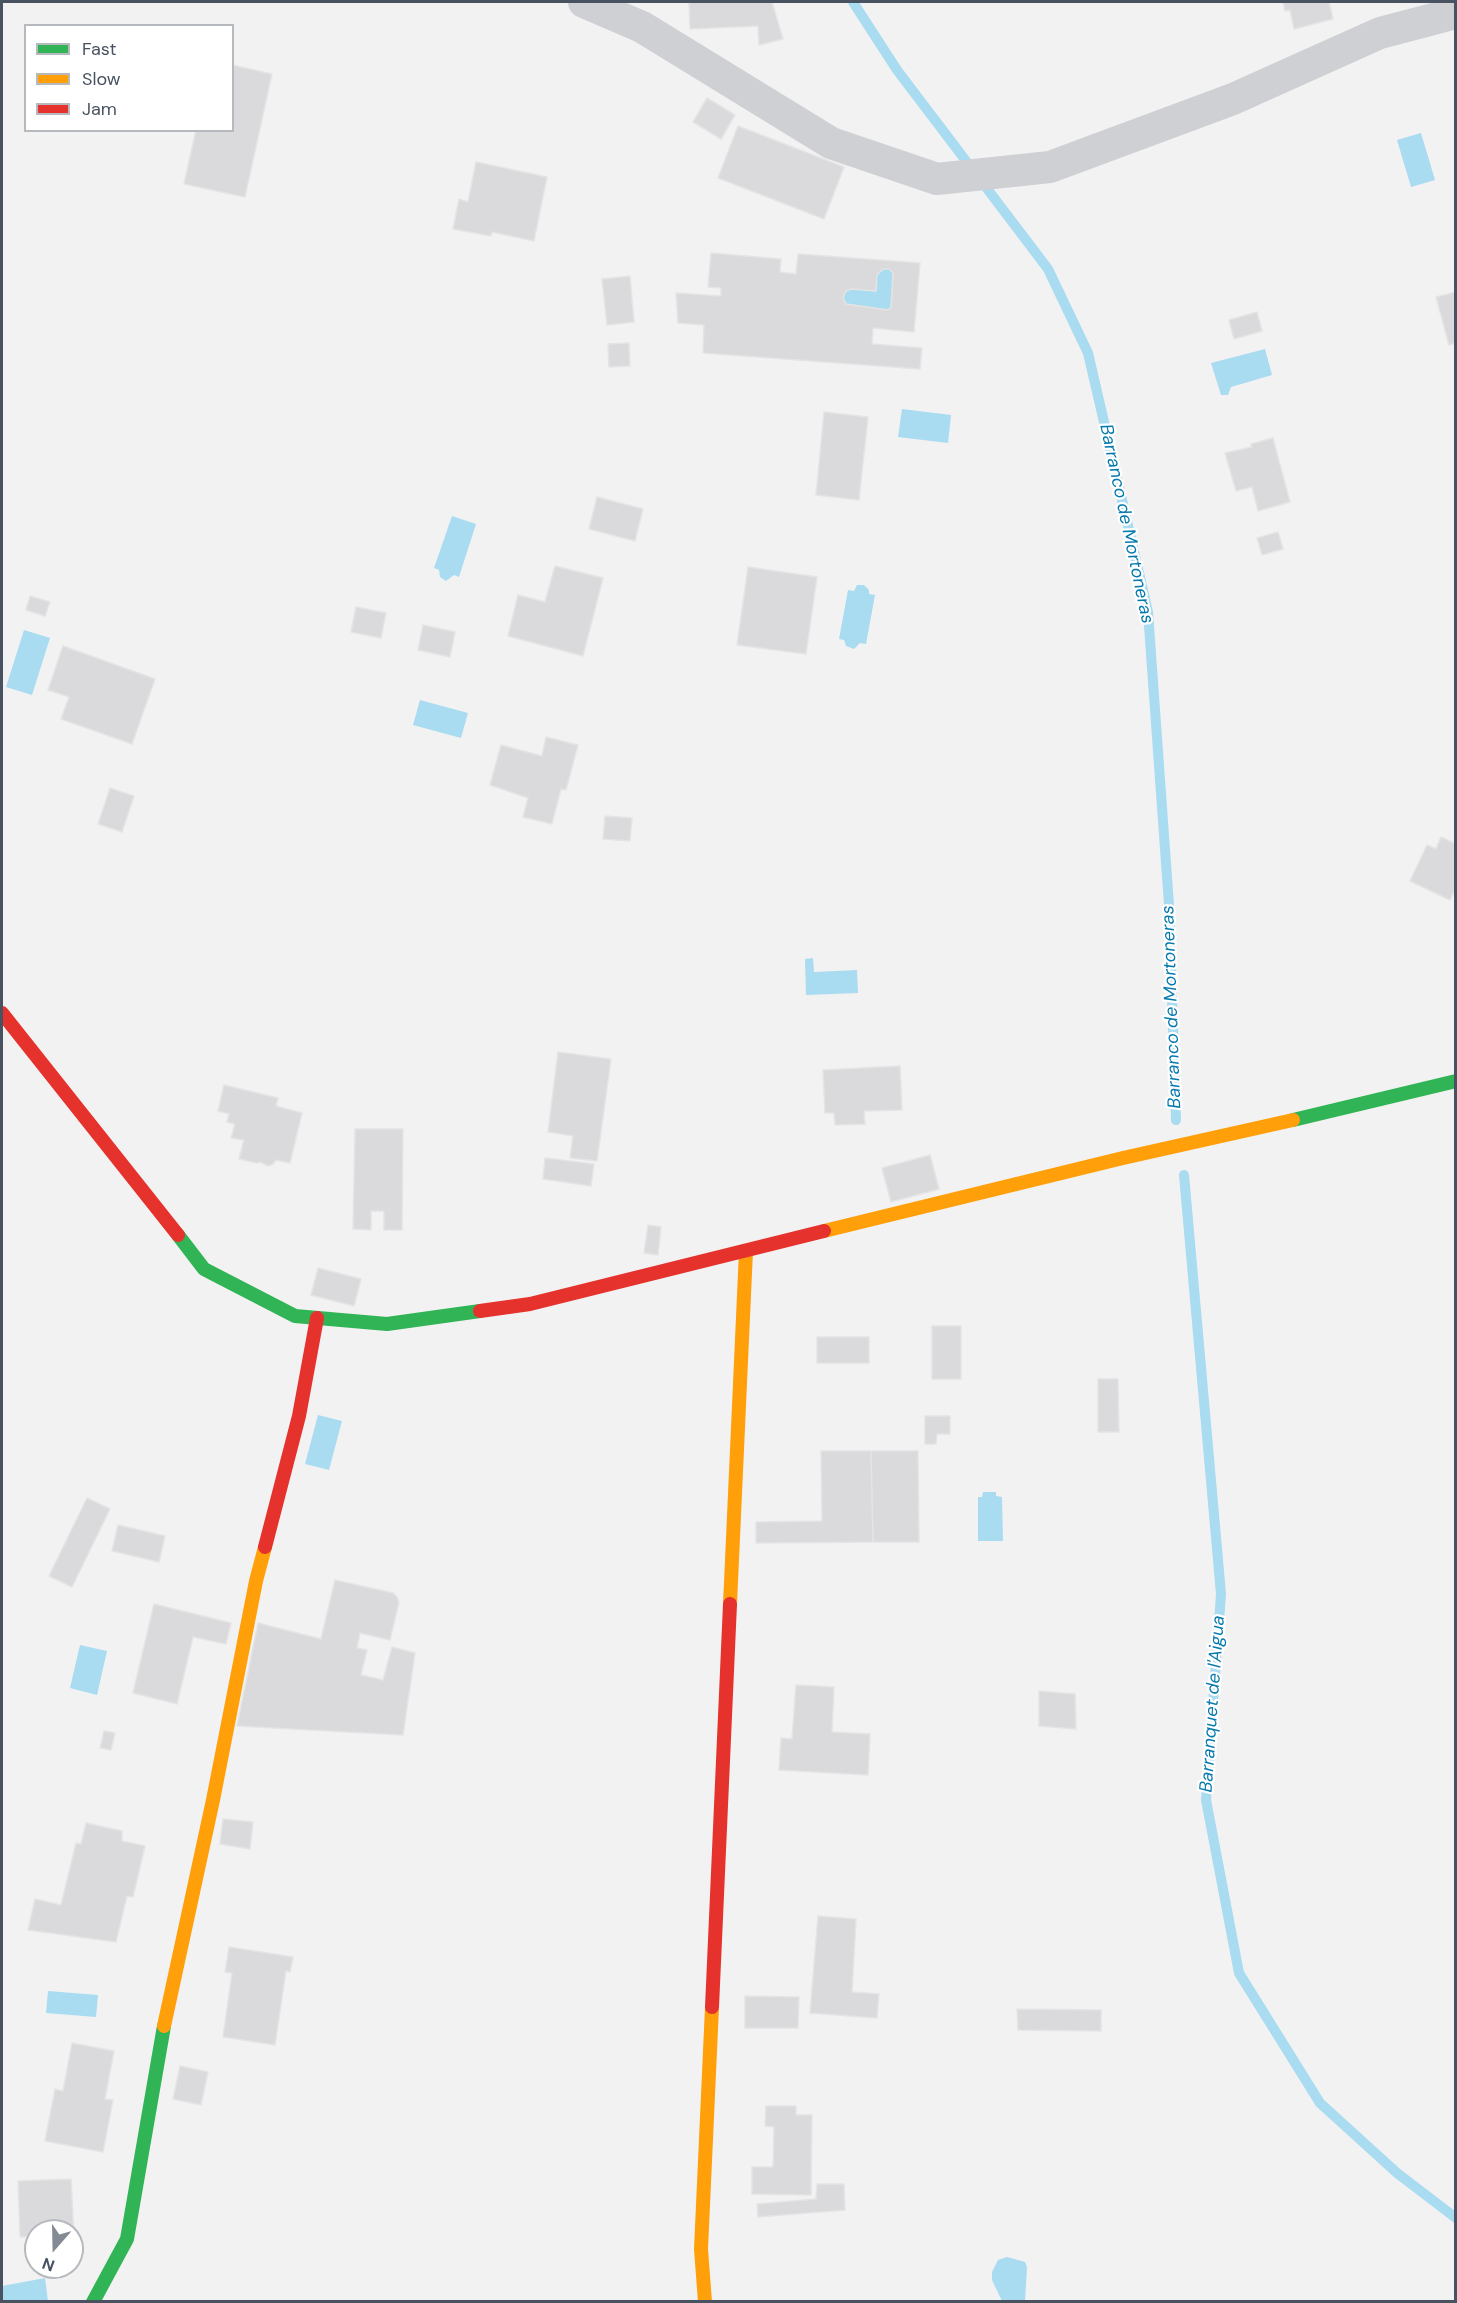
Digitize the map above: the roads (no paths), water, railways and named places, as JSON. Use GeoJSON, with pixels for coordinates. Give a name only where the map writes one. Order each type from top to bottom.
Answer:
{"type":"FeatureCollection","features":[{"type":"Feature","properties":{"kind":"street"},"geometry":{"type":"LineString","coordinates":[[584,2],[642,27],[831,143],[937,179],[1050,167],[1233,99],[1380,33],[1455,13]]}},
{"type":"Feature","properties":{"kind":"street"},"geometry":{"type":"LineString","coordinates":[[2,1013],[204,1269],[295,1316],[387,1324],[530,1304],[1123,1158],[1455,1081]]}},
{"type":"Feature","properties":{"kind":"street"},"geometry":{"type":"LineString","coordinates":[[705,2301],[702,2238],[746,1251]]}},
{"type":"Feature","properties":{"kind":"street"},"geometry":{"type":"LineString","coordinates":[[93,2301],[127,2239],[156,2064],[213,1800],[256,1581],[299,1416],[317,1318]]}},
{"type":"Feature","properties":{"kind":"water"},"geometry":{"type":"Polygon","coordinates":[[[1421,133],[1435,180],[1411,187],[1397,140],[1421,133]]]}},
{"type":"Feature","properties":{"kind":"water"},"geometry":{"type":"Polygon","coordinates":[[[883,269],[889,269],[893,273],[891,307],[888,310],[846,304],[843,298],[846,291],[851,289],[876,291],[877,275],[883,269]]]}},
{"type":"Feature","properties":{"kind":"water"},"geometry":{"type":"Polygon","coordinates":[[[1265,349],[1272,375],[1231,387],[1228,395],[1221,395],[1211,363],[1265,349]]]}},
{"type":"Feature","properties":{"kind":"water"},"geometry":{"type":"Polygon","coordinates":[[[902,409],[951,415],[948,443],[898,437],[902,409]]]}},
{"type":"Feature","properties":{"kind":"water"},"geometry":{"type":"Polygon","coordinates":[[[452,516],[476,524],[459,577],[454,575],[446,581],[440,577],[439,570],[434,568],[452,516]]]}},
{"type":"Feature","properties":{"kind":"water"},"geometry":{"type":"Polygon","coordinates":[[[857,585],[864,585],[869,590],[869,594],[875,595],[866,644],[860,643],[854,649],[846,646],[844,640],[839,639],[848,590],[854,591],[857,585]]]}},
{"type":"Feature","properties":{"kind":"water"},"geometry":{"type":"Polygon","coordinates":[[[24,630],[50,638],[32,695],[6,687],[24,630]]]}},
{"type":"Feature","properties":{"kind":"water"},"geometry":{"type":"Polygon","coordinates":[[[420,700],[468,713],[461,738],[413,725],[420,700]]]}},
{"type":"Feature","properties":{"kind":"water"},"geometry":{"type":"Polygon","coordinates":[[[813,958],[814,972],[857,970],[858,993],[806,995],[805,959],[813,958]]]}},
{"type":"Feature","properties":{"kind":"water"},"geometry":{"type":"Polygon","coordinates":[[[318,1415],[342,1421],[329,1470],[305,1464],[318,1415]]]}},
{"type":"Feature","properties":{"kind":"water"},"geometry":{"type":"Polygon","coordinates":[[[983,1492],[996,1492],[996,1496],[1002,1497],[1003,1541],[978,1541],[978,1497],[982,1497],[983,1492]]]}},
{"type":"Feature","properties":{"kind":"water"},"geometry":{"type":"Polygon","coordinates":[[[80,1645],[107,1651],[97,1695],[70,1688],[80,1645]]]}},
{"type":"Feature","properties":{"kind":"water"},"geometry":{"type":"Polygon","coordinates":[[[48,1991],[98,1995],[96,2017],[46,2013],[48,1991]]]}},
{"type":"Feature","properties":{"kind":"water"},"geometry":{"type":"Polygon","coordinates":[[[1007,2257],[1025,2262],[1027,2267],[1025,2301],[1002,2301],[992,2280],[992,2272],[998,2260],[1007,2257]]]}},
{"type":"Feature","properties":{"kind":"water"},"geometry":{"type":"Polygon","coordinates":[[[45,2279],[48,2301],[3,2301],[2,2286],[45,2279]]]}},
{"type":"Feature","properties":{"kind":"waterway","name":"Barranco de Mortoneras"},"geometry":{"type":"LineString","coordinates":[[853,2],[897,70],[1048,269],[1088,353],[1148,612],[1169,905],[1176,1120]]}},
{"type":"Feature","properties":{"kind":"waterway","name":"Barranquet de l'Aigua"},"geometry":{"type":"LineString","coordinates":[[1184,1175],[1221,1594],[1206,1800],[1239,1973],[1320,2103],[1397,2173],[1456,2218]]}}]}
